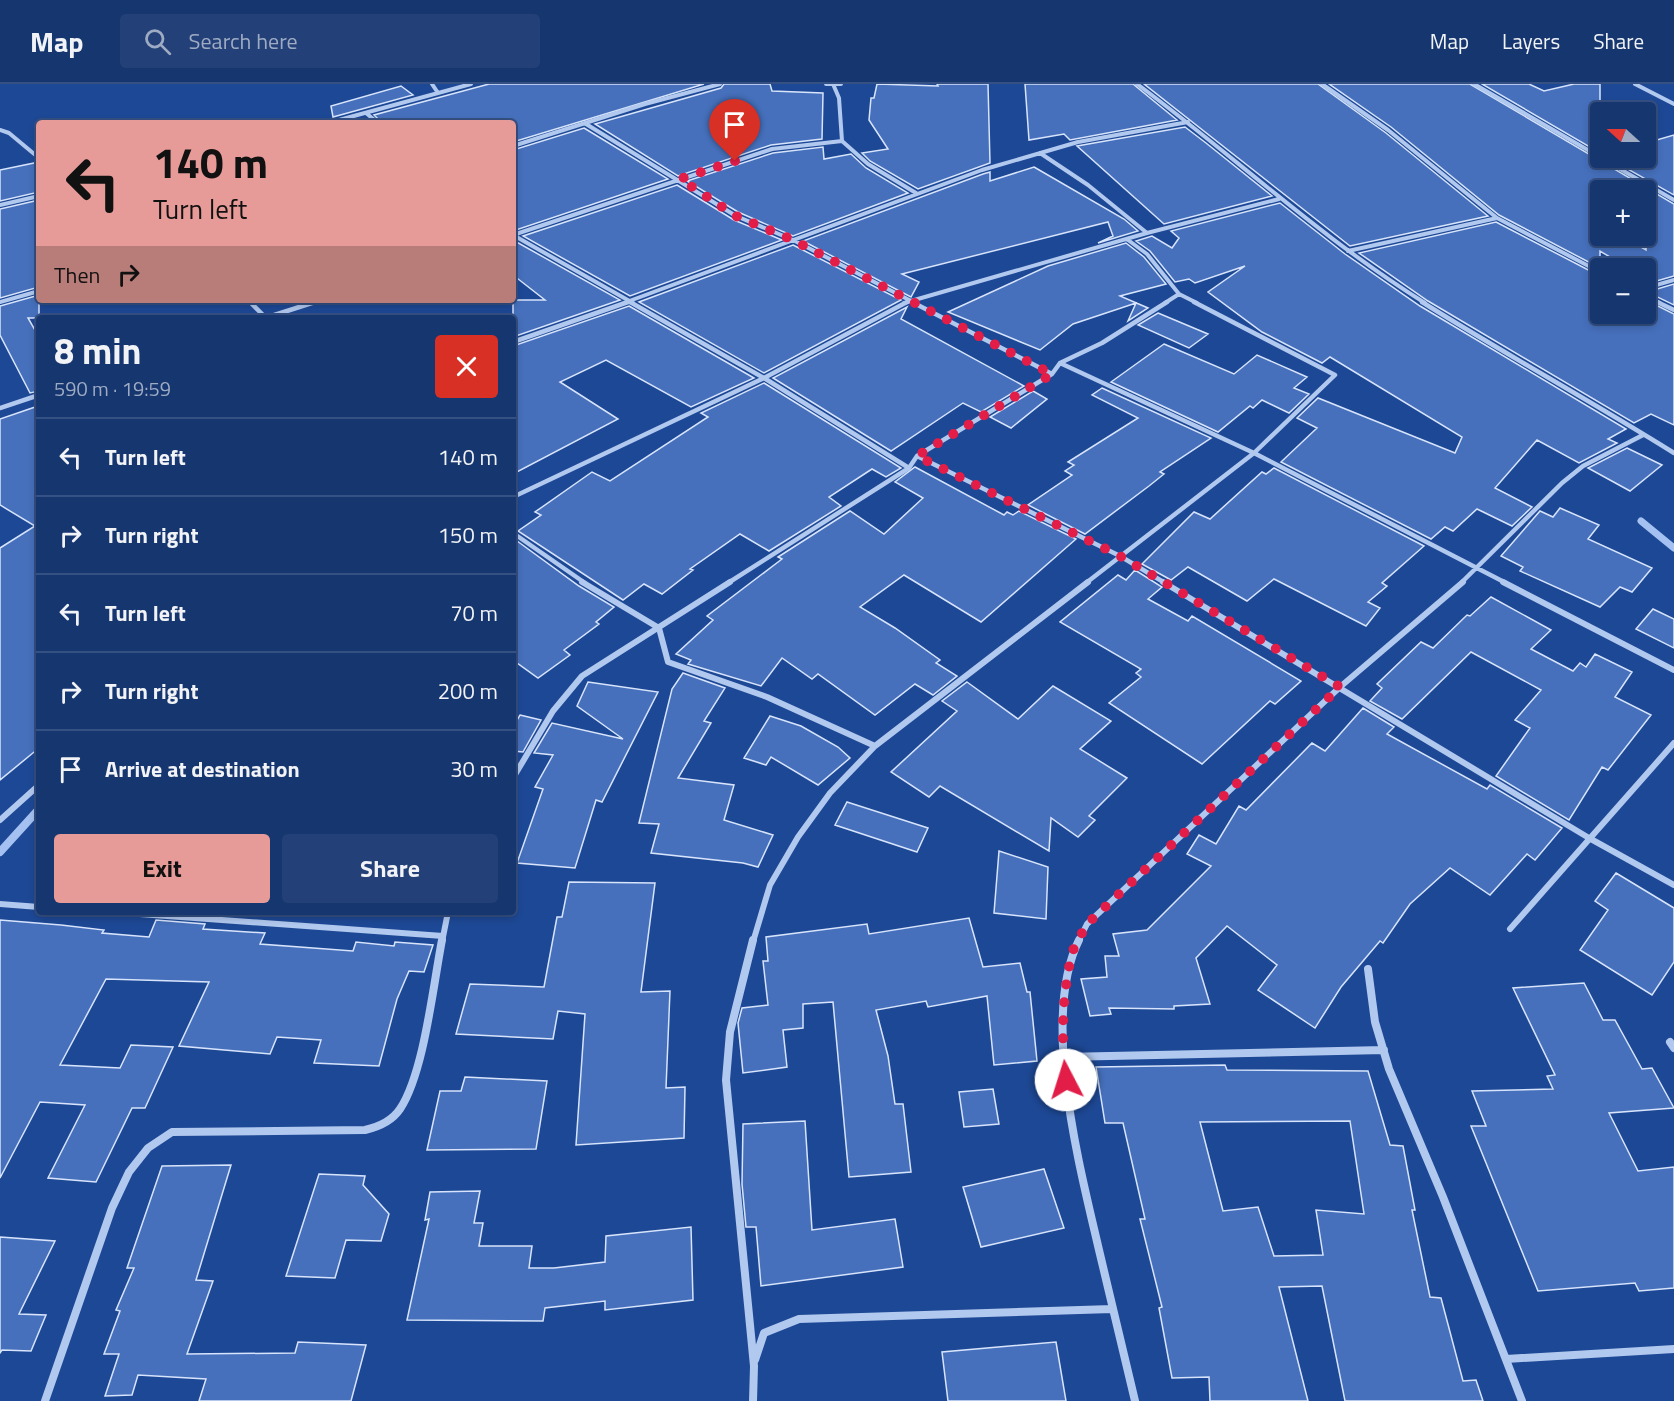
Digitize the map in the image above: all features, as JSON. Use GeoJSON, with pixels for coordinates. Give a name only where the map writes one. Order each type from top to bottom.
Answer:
{"type":"FeatureCollection","features":[{"type":"Feature","properties":{"kind":"street"},"geometry":{"type":"LineString","coordinates":[[432,84],[438,93]]}},
{"type":"Feature","properties":{"kind":"street"},"geometry":{"type":"LineString","coordinates":[[339,120],[471,84]]}},
{"type":"Feature","properties":{"kind":"street"},"geometry":{"type":"LineString","coordinates":[[516,145],[645,104],[720,84]]}},
{"type":"Feature","properties":{"kind":"street"},"geometry":{"type":"LineString","coordinates":[[826,84],[841,84]]}},
{"type":"Feature","properties":{"kind":"street"},"geometry":{"type":"LineString","coordinates":[[833,84],[839,98],[843,141],[868,164],[916,193]]}},
{"type":"Feature","properties":{"kind":"street"},"geometry":{"type":"LineString","coordinates":[[1137,84],[1188,122],[1279,199],[1399,287],[1506,354],[1574,390],[1674,453]]}},
{"type":"Feature","properties":{"kind":"street"},"geometry":{"type":"LineString","coordinates":[[1322,84],[1388,129],[1497,218],[1590,267]]}},
{"type":"Feature","properties":{"kind":"street"},"geometry":{"type":"LineString","coordinates":[[1474,84],[1590,151]]}},
{"type":"Feature","properties":{"kind":"street"},"geometry":{"type":"LineString","coordinates":[[1635,84],[1674,105]]}},
{"type":"Feature","properties":{"kind":"street"},"geometry":{"type":"LineString","coordinates":[[366,113],[374,120]]}},
{"type":"Feature","properties":{"kind":"street"},"geometry":{"type":"LineString","coordinates":[[516,341],[630,301],[916,193],[1078,142],[1188,122]]}},
{"type":"Feature","properties":{"kind":"street"},"geometry":{"type":"LineString","coordinates":[[586,124],[680,179],[736,216],[793,240],[1052,374]]}},
{"type":"Feature","properties":{"kind":"street"},"geometry":{"type":"LineString","coordinates":[[0,130],[9,133],[36,156]]}},
{"type":"Feature","properties":{"kind":"street"},"geometry":{"type":"LineString","coordinates":[[516,234],[772,149],[843,141]]}},
{"type":"Feature","properties":{"kind":"street"},"geometry":{"type":"LineString","coordinates":[[1040,153],[1088,185],[1147,233]]}},
{"type":"Feature","properties":{"kind":"street"},"geometry":{"type":"LineString","coordinates":[[1620,168],[1674,200]]}},
{"type":"Feature","properties":{"kind":"street"},"geometry":{"type":"LineString","coordinates":[[0,205],[36,197]]}},
{"type":"Feature","properties":{"kind":"street"},"geometry":{"type":"LineString","coordinates":[[516,496],[764,378],[910,300],[1147,233],[1279,199]]}},
{"type":"Feature","properties":{"kind":"street"},"geometry":{"type":"LineString","coordinates":[[1348,251],[1497,218]]}},
{"type":"Feature","properties":{"kind":"street"},"geometry":{"type":"LineString","coordinates":[[516,237],[764,378],[909,468]]}},
{"type":"Feature","properties":{"kind":"street"},"geometry":{"type":"LineString","coordinates":[[753,1401],[754,1366],[726,1080],[730,1032],[747,961],[770,885],[798,837],[830,793],[874,746],[1254,453],[1335,375],[1179,294],[1147,254],[1128,240]]}},
{"type":"Feature","properties":{"kind":"street"},"geometry":{"type":"LineString","coordinates":[[1656,285],[1674,280]]}},
{"type":"Feature","properties":{"kind":"street"},"geometry":{"type":"LineString","coordinates":[[0,302],[36,292]]}},
{"type":"Feature","properties":{"kind":"street"},"geometry":{"type":"LineString","coordinates":[[516,773],[566,690],[582,676],[909,468],[917,456],[1052,374],[1060,363],[1102,343],[1179,294]]}},
{"type":"Feature","properties":{"kind":"street"},"geometry":{"type":"LineString","coordinates":[[1656,301],[1674,310]]}},
{"type":"Feature","properties":{"kind":"street"},"geometry":{"type":"LineString","coordinates":[[251,303],[263,315]]}},
{"type":"Feature","properties":{"kind":"street"},"geometry":{"type":"LineString","coordinates":[[275,315],[311,303]]}},
{"type":"Feature","properties":{"kind":"street"},"geometry":{"type":"LineString","coordinates":[[1060,363],[1254,453],[1674,670]]}},
{"type":"Feature","properties":{"kind":"street"},"geometry":{"type":"LineString","coordinates":[[0,408],[36,396]]}},
{"type":"Feature","properties":{"kind":"street"},"geometry":{"type":"LineString","coordinates":[[1135,1401],[1075,1148],[1063,1057],[1064,1009],[1071,956],[1087,924],[1340,687],[1479,568],[1562,483],[1582,466],[1643,435]]}},
{"type":"Feature","properties":{"kind":"street"},"geometry":{"type":"LineString","coordinates":[[917,456],[1120,556],[1589,838],[1674,885]]}},
{"type":"Feature","properties":{"kind":"street"},"geometry":{"type":"LineString","coordinates":[[516,535],[563,570],[659,628],[668,662],[767,697],[874,746]]}},
{"type":"Feature","properties":{"kind":"street"},"geometry":{"type":"LineString","coordinates":[[1510,928],[1674,743]]}},
{"type":"Feature","properties":{"kind":"street"},"geometry":{"type":"LineString","coordinates":[[0,820],[36,788]]}},
{"type":"Feature","properties":{"kind":"street"},"geometry":{"type":"LineString","coordinates":[[0,904],[36,907]]}},
{"type":"Feature","properties":{"kind":"street"},"geometry":{"type":"LineString","coordinates":[[153,915],[443,936]]}},
{"type":"Feature","properties":{"kind":"street"},"geometry":{"type":"LineString","coordinates":[[45,1401],[89,1268],[112,1208],[129,1172],[148,1148],[172,1131],[365,1130],[380,1126],[399,1111],[415,1078],[447,915]]}},
{"type":"Feature","properties":{"kind":"street"},"geometry":{"type":"LineString","coordinates":[[1368,969],[1375,1022],[1384,1050],[1522,1401]]}},
{"type":"Feature","properties":{"kind":"street"},"geometry":{"type":"LineString","coordinates":[[1063,1057],[1384,1050]]}},
{"type":"Feature","properties":{"kind":"street"},"geometry":{"type":"LineString","coordinates":[[754,1366],[764,1333],[799,1319],[1112,1309]]}},
{"type":"Feature","properties":{"kind":"street"},"geometry":{"type":"LineString","coordinates":[[1506,1359],[1674,1348]]}},
{"type":"Feature","properties":{"kind":"building"},"geometry":{"type":"Polygon","coordinates":[[[489,84],[704,84],[516,141],[516,120],[379,120],[374,115],[489,84]]]}},
{"type":"Feature","properties":{"kind":"building"},"geometry":{"type":"Polygon","coordinates":[[[724,84],[770,84],[772,91],[823,93],[822,139],[771,145],[678,176],[595,124],[721,88],[724,84]]]}},
{"type":"Feature","properties":{"kind":"building"},"geometry":{"type":"Polygon","coordinates":[[[877,84],[938,86],[937,84],[988,84],[990,163],[918,189],[870,161],[862,153],[888,149],[869,120],[871,98],[874,98],[877,84]]]}},
{"type":"Feature","properties":{"kind":"building"},"geometry":{"type":"Polygon","coordinates":[[[1025,84],[1133,84],[1177,120],[1070,140],[1064,134],[1029,140],[1025,84]]]}},
{"type":"Feature","properties":{"kind":"building"},"geometry":{"type":"Polygon","coordinates":[[[1144,84],[1318,84],[1386,133],[1488,216],[1350,246],[1144,84]]]}},
{"type":"Feature","properties":{"kind":"building"},"geometry":{"type":"Polygon","coordinates":[[[1329,84],[1470,84],[1590,155],[1590,168],[1613,168],[1633,180],[1590,180],[1590,246],[1639,246],[1646,250],[1646,246],[1656,246],[1656,193],[1674,204],[1674,276],[1656,281],[1656,258],[1612,258],[1600,251],[1600,258],[1590,258],[1590,263],[1499,215],[1391,127],[1329,84]]]}},
{"type":"Feature","properties":{"kind":"building"},"geometry":{"type":"Polygon","coordinates":[[[1482,84],[1529,84],[1544,91],[1574,84],[1600,84],[1600,102],[1590,102],[1590,147],[1482,84]]]}},
{"type":"Feature","properties":{"kind":"building"},"geometry":{"type":"Polygon","coordinates":[[[401,86],[413,95],[333,117],[331,106],[401,86]]]}},
{"type":"Feature","properties":{"kind":"building"},"geometry":{"type":"Polygon","coordinates":[[[1185,127],[1272,196],[1164,224],[1077,146],[1185,127]]]}},
{"type":"Feature","properties":{"kind":"building"},"geometry":{"type":"Polygon","coordinates":[[[584,128],[668,179],[516,230],[516,149],[584,128]]]}},
{"type":"Feature","properties":{"kind":"building"},"geometry":{"type":"Polygon","coordinates":[[[1674,135],[1674,195],[1656,185],[1656,180],[1647,180],[1626,168],[1656,168],[1656,140],[1674,135]]]}},
{"type":"Feature","properties":{"kind":"building"},"geometry":{"type":"Polygon","coordinates":[[[823,147],[824,159],[851,154],[866,168],[908,193],[793,236],[738,212],[687,181],[773,153],[823,147]]]}},
{"type":"Feature","properties":{"kind":"building"},"geometry":{"type":"Polygon","coordinates":[[[36,163],[36,193],[0,201],[0,170],[36,163]]]}},
{"type":"Feature","properties":{"kind":"building"},"geometry":{"type":"Polygon","coordinates":[[[1034,167],[1124,219],[1138,231],[1098,243],[1113,236],[1108,222],[902,274],[919,282],[911,297],[803,241],[983,174],[990,172],[990,181],[1034,167]]]}},
{"type":"Feature","properties":{"kind":"building"},"geometry":{"type":"Polygon","coordinates":[[[677,185],[734,220],[782,240],[630,296],[523,236],[677,185]]]}},
{"type":"Feature","properties":{"kind":"building"},"geometry":{"type":"Polygon","coordinates":[[[36,201],[36,288],[0,298],[0,209],[36,201]]]}},
{"type":"Feature","properties":{"kind":"building"},"geometry":{"type":"Polygon","coordinates":[[[1280,203],[1345,254],[1420,306],[1626,429],[1608,439],[1617,443],[1579,463],[1537,440],[1495,488],[1532,507],[1512,526],[1477,509],[1453,531],[1445,527],[1431,539],[1281,462],[1317,428],[1297,418],[1318,398],[1455,453],[1462,437],[1330,357],[1322,363],[1262,332],[1208,292],[1245,266],[1195,283],[1189,279],[1175,282],[1150,251],[1136,241],[1152,236],[1172,248],[1179,238],[1171,231],[1280,203]]]}},
{"type":"Feature","properties":{"kind":"building"},"geometry":{"type":"Polygon","coordinates":[[[1496,222],[1590,271],[1590,324],[1656,324],[1656,305],[1674,314],[1674,425],[1651,414],[1634,423],[1428,301],[1359,253],[1496,222]]]}},
{"type":"Feature","properties":{"kind":"building"},"geometry":{"type":"Polygon","coordinates":[[[516,242],[620,300],[516,336],[516,315],[513,315],[513,303],[516,303],[516,300],[545,300],[516,277],[516,242]]]}},
{"type":"Feature","properties":{"kind":"building"},"geometry":{"type":"Polygon","coordinates":[[[1126,243],[1144,257],[1166,284],[1120,296],[1148,308],[1128,321],[1136,303],[1073,324],[1040,350],[948,312],[1048,266],[1126,243]]]}},
{"type":"Feature","properties":{"kind":"building"},"geometry":{"type":"Polygon","coordinates":[[[793,245],[901,300],[764,373],[639,302],[793,245]]]}},
{"type":"Feature","properties":{"kind":"building"},"geometry":{"type":"Polygon","coordinates":[[[1674,284],[1674,305],[1656,296],[1656,289],[1674,284]]]}},
{"type":"Feature","properties":{"kind":"building"},"geometry":{"type":"Polygon","coordinates":[[[36,296],[36,303],[39,303],[39,315],[36,315],[36,318],[28,318],[36,332],[36,392],[30,393],[0,335],[0,306],[36,296]]]}},
{"type":"Feature","properties":{"kind":"building"},"geometry":{"type":"Polygon","coordinates":[[[629,306],[754,378],[691,407],[606,360],[560,382],[618,419],[516,472],[516,345],[629,306]]]}},
{"type":"Feature","properties":{"kind":"building"},"geometry":{"type":"Polygon","coordinates":[[[907,307],[901,319],[1024,386],[981,412],[963,403],[891,451],[773,378],[907,307]]]}},
{"type":"Feature","properties":{"kind":"building"},"geometry":{"type":"Polygon","coordinates":[[[1158,313],[1208,334],[1189,348],[1138,325],[1158,313]]]}},
{"type":"Feature","properties":{"kind":"building"},"geometry":{"type":"Polygon","coordinates":[[[1164,344],[1234,374],[1257,355],[1307,377],[1294,388],[1309,394],[1289,413],[1262,400],[1253,408],[1250,406],[1218,432],[1111,382],[1164,344]]]}},
{"type":"Feature","properties":{"kind":"building"},"geometry":{"type":"Polygon","coordinates":[[[764,383],[901,468],[886,477],[872,469],[829,497],[841,506],[769,551],[740,534],[690,569],[693,570],[662,594],[644,584],[623,600],[518,531],[541,515],[535,512],[592,472],[610,481],[708,417],[701,413],[764,383]]]}},
{"type":"Feature","properties":{"kind":"building"},"geometry":{"type":"Polygon","coordinates":[[[1102,388],[1211,438],[1160,472],[1164,474],[1085,534],[1028,505],[1072,475],[1065,471],[1074,465],[1068,462],[1138,418],[1092,395],[1102,388]]]}},
{"type":"Feature","properties":{"kind":"building"},"geometry":{"type":"Polygon","coordinates":[[[1033,391],[1047,399],[1011,428],[990,417],[1033,391]]]}},
{"type":"Feature","properties":{"kind":"building"},"geometry":{"type":"Polygon","coordinates":[[[36,407],[36,750],[0,780],[0,548],[35,526],[0,505],[0,419],[36,407]]]}},
{"type":"Feature","properties":{"kind":"building"},"geometry":{"type":"Polygon","coordinates":[[[1627,448],[1662,465],[1630,491],[1588,468],[1627,448]]]}},
{"type":"Feature","properties":{"kind":"building"},"geometry":{"type":"Polygon","coordinates":[[[915,467],[1004,515],[1007,512],[1013,515],[1019,511],[1076,539],[981,622],[904,575],[860,607],[895,628],[940,660],[936,663],[957,676],[933,695],[915,684],[875,715],[818,674],[812,679],[782,658],[761,686],[688,664],[691,660],[676,654],[713,620],[707,616],[782,559],[778,557],[850,511],[884,534],[923,498],[895,482],[915,467]]]}},
{"type":"Feature","properties":{"kind":"building"},"geometry":{"type":"Polygon","coordinates":[[[1274,468],[1424,546],[1382,583],[1387,586],[1368,602],[1380,608],[1366,626],[1274,579],[1247,601],[1188,567],[1171,580],[1142,564],[1194,512],[1210,519],[1262,472],[1266,474],[1274,468]]]}},
{"type":"Feature","properties":{"kind":"building"},"geometry":{"type":"Polygon","coordinates":[[[1560,508],[1599,525],[1588,539],[1652,568],[1632,592],[1620,587],[1600,607],[1520,571],[1523,567],[1501,556],[1540,511],[1553,517],[1560,508]]]}},
{"type":"Feature","properties":{"kind":"building"},"geometry":{"type":"Polygon","coordinates":[[[516,540],[579,586],[614,607],[596,622],[599,624],[564,650],[570,655],[538,678],[516,662],[516,540]]]}},
{"type":"Feature","properties":{"kind":"building"},"geometry":{"type":"Polygon","coordinates":[[[1135,570],[1162,587],[1148,599],[1188,621],[1192,616],[1301,681],[1275,704],[1270,701],[1202,764],[1109,703],[1141,677],[1136,673],[1141,669],[1060,622],[1118,575],[1126,580],[1135,570]]]}},
{"type":"Feature","properties":{"kind":"building"},"geometry":{"type":"Polygon","coordinates":[[[1491,597],[1551,630],[1531,649],[1573,671],[1580,663],[1586,667],[1595,654],[1632,672],[1615,697],[1651,715],[1608,770],[1602,767],[1569,820],[1496,776],[1530,728],[1515,720],[1541,690],[1471,652],[1402,719],[1370,701],[1382,688],[1377,684],[1421,642],[1433,648],[1467,615],[1470,616],[1491,597]]]}},
{"type":"Feature","properties":{"kind":"building"},"geometry":{"type":"Polygon","coordinates":[[[1653,609],[1674,619],[1674,648],[1636,629],[1653,609]]]}},
{"type":"Feature","properties":{"kind":"building"},"geometry":{"type":"Polygon","coordinates":[[[683,673],[725,688],[704,721],[711,723],[678,778],[734,785],[724,820],[773,835],[758,867],[743,863],[651,853],[659,824],[639,823],[672,689],[683,673]]]}},
{"type":"Feature","properties":{"kind":"building"},"geometry":{"type":"Polygon","coordinates":[[[588,682],[658,692],[602,802],[596,800],[575,868],[517,863],[543,789],[535,787],[553,755],[534,753],[552,723],[623,739],[577,706],[588,682]]]}},
{"type":"Feature","properties":{"kind":"building"},"geometry":{"type":"Polygon","coordinates":[[[967,682],[1018,719],[1053,686],[1111,721],[1080,749],[1127,778],[1089,816],[1095,820],[1078,837],[1051,818],[1049,851],[940,786],[929,797],[891,772],[957,711],[942,701],[967,682]]]}},
{"type":"Feature","properties":{"kind":"building"},"geometry":{"type":"Polygon","coordinates":[[[1363,708],[1394,727],[1387,734],[1487,789],[1490,785],[1562,828],[1535,860],[1527,854],[1490,895],[1450,868],[1410,904],[1383,943],[1380,941],[1341,987],[1315,1028],[1258,990],[1277,965],[1227,926],[1196,958],[1210,1004],[1174,1006],[1174,1009],[1109,1008],[1111,1014],[1090,1016],[1081,979],[1107,977],[1105,956],[1119,956],[1113,934],[1147,930],[1211,866],[1187,854],[1199,835],[1216,844],[1239,806],[1246,810],[1312,743],[1325,751],[1363,708]]]}},
{"type":"Feature","properties":{"kind":"building"},"geometry":{"type":"Polygon","coordinates":[[[520,715],[541,720],[523,752],[516,751],[516,722],[520,715]]]}},
{"type":"Feature","properties":{"kind":"building"},"geometry":{"type":"Polygon","coordinates":[[[770,716],[801,726],[838,747],[850,758],[818,785],[771,757],[766,765],[744,758],[770,716]]]}},
{"type":"Feature","properties":{"kind":"building"},"geometry":{"type":"Polygon","coordinates":[[[847,802],[928,828],[917,852],[835,825],[847,802]]]}},
{"type":"Feature","properties":{"kind":"building"},"geometry":{"type":"Polygon","coordinates":[[[999,851],[1048,867],[1046,919],[994,913],[999,851]]]}},
{"type":"Feature","properties":{"kind":"building"},"geometry":{"type":"Polygon","coordinates":[[[1616,873],[1674,908],[1674,962],[1652,995],[1580,950],[1608,910],[1595,901],[1616,873]]]}},
{"type":"Feature","properties":{"kind":"building"},"geometry":{"type":"Polygon","coordinates":[[[569,882],[655,883],[641,992],[670,991],[666,1088],[685,1087],[684,1138],[576,1145],[585,1014],[558,1011],[553,1039],[456,1034],[470,984],[544,987],[557,917],[562,917],[569,882]]]}},
{"type":"Feature","properties":{"kind":"building"},"geometry":{"type":"Polygon","coordinates":[[[969,918],[983,967],[1020,963],[1027,992],[1030,992],[1037,1061],[994,1065],[987,996],[928,1007],[926,1001],[876,1010],[888,1056],[895,1104],[903,1104],[911,1172],[849,1177],[833,1002],[803,1004],[803,1028],[783,1030],[787,1067],[743,1073],[738,1023],[742,1008],[768,1005],[763,961],[768,961],[766,937],[867,924],[869,934],[969,918]]]}},
{"type":"Feature","properties":{"kind":"building"},"geometry":{"type":"Polygon","coordinates":[[[0,920],[61,925],[104,930],[102,933],[149,937],[156,920],[205,924],[203,929],[265,933],[260,944],[353,951],[356,942],[394,946],[395,942],[433,945],[424,972],[409,971],[397,999],[379,1066],[314,1063],[321,1040],[277,1037],[270,1054],[179,1046],[209,982],[106,979],[60,1065],[120,1068],[131,1045],[173,1047],[145,1108],[132,1108],[96,1182],[48,1178],[85,1105],[40,1102],[0,1178],[0,920]]]}},
{"type":"Feature","properties":{"kind":"building"},"geometry":{"type":"Polygon","coordinates":[[[1584,983],[1603,1020],[1615,1020],[1642,1069],[1652,1068],[1674,1108],[1609,1113],[1638,1171],[1674,1167],[1674,1288],[1639,1291],[1635,1283],[1538,1291],[1471,1126],[1486,1126],[1472,1091],[1553,1089],[1547,1076],[1555,1075],[1513,988],[1584,983]]]}},
{"type":"Feature","properties":{"kind":"building"},"geometry":{"type":"Polygon","coordinates":[[[1225,1065],[1227,1070],[1368,1071],[1390,1145],[1403,1146],[1415,1210],[1412,1210],[1430,1297],[1441,1298],[1463,1381],[1476,1380],[1483,1401],[1345,1401],[1322,1286],[1279,1287],[1308,1401],[1210,1401],[1209,1377],[1172,1378],[1159,1308],[1162,1307],[1140,1219],[1145,1219],[1123,1123],[1105,1123],[1096,1067],[1225,1065]],[[1350,1121],[1200,1122],[1223,1211],[1258,1207],[1274,1256],[1323,1255],[1316,1210],[1364,1214],[1350,1121]]]}},
{"type":"Feature","properties":{"kind":"building"},"geometry":{"type":"Polygon","coordinates":[[[465,1077],[547,1081],[536,1149],[427,1150],[440,1091],[461,1091],[465,1077]]]}},
{"type":"Feature","properties":{"kind":"building"},"geometry":{"type":"Polygon","coordinates":[[[993,1089],[999,1124],[964,1127],[959,1092],[993,1089]]]}},
{"type":"Feature","properties":{"kind":"building"},"geometry":{"type":"Polygon","coordinates":[[[805,1121],[812,1230],[895,1219],[903,1267],[761,1286],[756,1227],[746,1227],[742,1184],[743,1124],[805,1121]]]}},
{"type":"Feature","properties":{"kind":"building"},"geometry":{"type":"Polygon","coordinates":[[[231,1165],[196,1280],[213,1281],[187,1354],[295,1353],[298,1342],[366,1345],[351,1401],[199,1401],[206,1379],[138,1375],[132,1395],[105,1396],[119,1354],[104,1354],[120,1311],[116,1310],[134,1268],[127,1268],[162,1166],[231,1165]]]}},
{"type":"Feature","properties":{"kind":"building"},"geometry":{"type":"Polygon","coordinates":[[[1044,1169],[1064,1228],[981,1247],[963,1187],[1044,1169]]]}},
{"type":"Feature","properties":{"kind":"building"},"geometry":{"type":"Polygon","coordinates":[[[319,1174],[365,1176],[363,1185],[389,1214],[381,1241],[346,1240],[335,1278],[286,1276],[319,1174]]]}},
{"type":"Feature","properties":{"kind":"building"},"geometry":{"type":"Polygon","coordinates":[[[480,1191],[474,1223],[483,1223],[479,1246],[532,1246],[529,1268],[554,1268],[605,1262],[606,1236],[691,1227],[693,1300],[605,1310],[605,1301],[545,1308],[543,1321],[407,1320],[429,1219],[425,1220],[430,1192],[480,1191]]]}},
{"type":"Feature","properties":{"kind":"building"},"geometry":{"type":"Polygon","coordinates":[[[0,1237],[55,1241],[19,1314],[46,1315],[31,1351],[2,1350],[0,1353],[0,1237]]]}},
{"type":"Feature","properties":{"kind":"building"},"geometry":{"type":"Polygon","coordinates":[[[1056,1342],[1066,1401],[948,1401],[942,1352],[1056,1342]]]}},
{"type":"Feature","properties":{"kind":"waterway"},"geometry":{"type":"LineString","coordinates":[[1641,521],[1674,548]]}},
{"type":"Feature","properties":{"kind":"waterway"},"geometry":{"type":"LineString","coordinates":[[0,852],[36,812]]}},
{"type":"Feature","properties":{"kind":"route"},"geometry":{"type":"LineString","coordinates":[[735,161],[680,179],[736,216],[793,240],[1052,374],[917,456],[1120,556],[1340,687],[1087,924],[1071,956],[1064,1009],[1063,1057],[1066,1080]]}}]}
